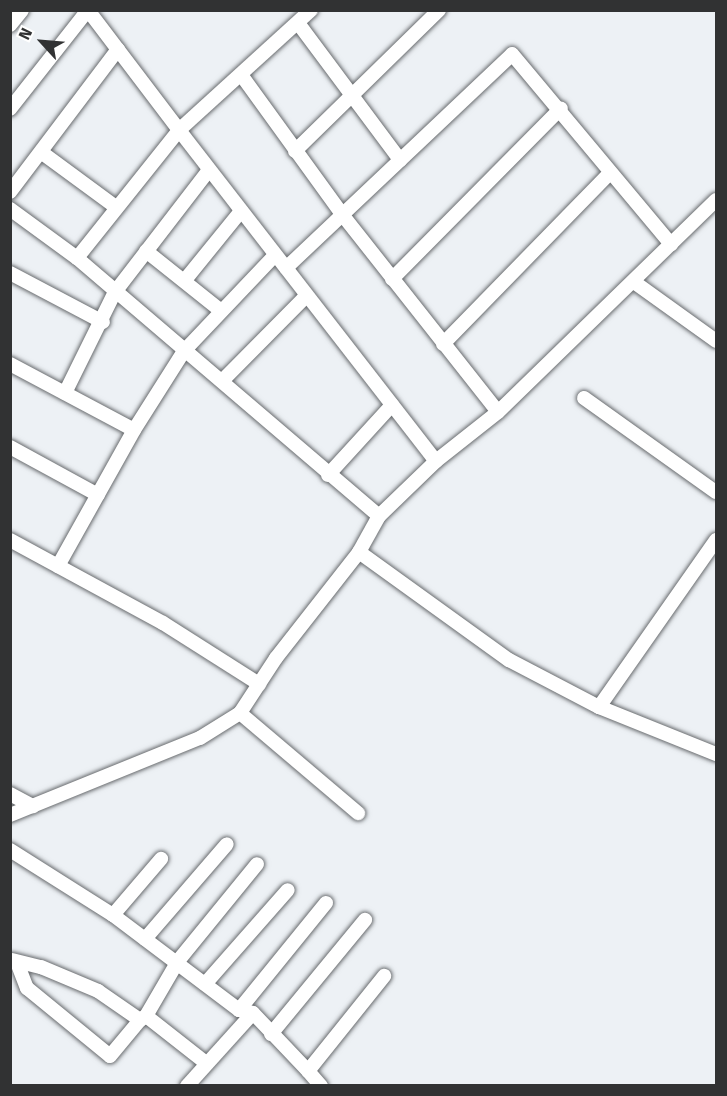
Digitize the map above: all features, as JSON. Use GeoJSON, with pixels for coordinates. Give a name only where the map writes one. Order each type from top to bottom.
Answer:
{"type":"FeatureCollection","features":[{"type":"Feature","properties":{"kind":"street"},"geometry":{"type":"LineString","coordinates":[[10,25],[22,10]]}},
{"type":"Feature","properties":{"kind":"street"},"geometry":{"type":"LineString","coordinates":[[10,109],[88,10],[306,296],[436,461]]}},
{"type":"Feature","properties":{"kind":"street"},"geometry":{"type":"LineString","coordinates":[[77,258],[179,130],[242,76],[311,10]]}},
{"type":"Feature","properties":{"kind":"street"},"geometry":{"type":"LineString","coordinates":[[296,152],[352,93],[439,10]]}},
{"type":"Feature","properties":{"kind":"street"},"geometry":{"type":"LineString","coordinates":[[298,23],[400,160]]}},
{"type":"Feature","properties":{"kind":"street"},"geometry":{"type":"LineString","coordinates":[[10,192],[118,49]]}},
{"type":"Feature","properties":{"kind":"street"},"geometry":{"type":"LineString","coordinates":[[286,268],[341,213],[512,54],[561,108],[609,174],[671,244]]}},
{"type":"Feature","properties":{"kind":"street"},"geometry":{"type":"LineString","coordinates":[[242,76],[341,213],[442,344],[498,412]]}},
{"type":"Feature","properties":{"kind":"street"},"geometry":{"type":"LineString","coordinates":[[392,279],[561,108]]}},
{"type":"Feature","properties":{"kind":"street"},"geometry":{"type":"LineString","coordinates":[[41,152],[116,207]]}},
{"type":"Feature","properties":{"kind":"street"},"geometry":{"type":"LineString","coordinates":[[65,393],[103,322],[115,292],[209,170]]}},
{"type":"Feature","properties":{"kind":"street"},"geometry":{"type":"LineString","coordinates":[[442,344],[609,174]]}},
{"type":"Feature","properties":{"kind":"street"},"geometry":{"type":"LineString","coordinates":[[10,815],[200,738],[240,713],[259,684],[359,552],[379,516],[436,461],[498,412],[717,200]]}},
{"type":"Feature","properties":{"kind":"street"},"geometry":{"type":"LineString","coordinates":[[10,209],[77,258],[379,516]]}},
{"type":"Feature","properties":{"kind":"street"},"geometry":{"type":"LineString","coordinates":[[185,279],[241,211]]}},
{"type":"Feature","properties":{"kind":"street"},"geometry":{"type":"LineString","coordinates":[[147,251],[185,279],[220,310]]}},
{"type":"Feature","properties":{"kind":"street"},"geometry":{"type":"LineString","coordinates":[[58,566],[134,430],[184,351],[220,310],[275,255]]}},
{"type":"Feature","properties":{"kind":"street"},"geometry":{"type":"LineString","coordinates":[[10,273],[103,322]]}},
{"type":"Feature","properties":{"kind":"street"},"geometry":{"type":"LineString","coordinates":[[634,282],[716,339]]}},
{"type":"Feature","properties":{"kind":"street"},"geometry":{"type":"LineString","coordinates":[[222,381],[306,296]]}},
{"type":"Feature","properties":{"kind":"street"},"geometry":{"type":"LineString","coordinates":[[10,364],[134,430]]}},
{"type":"Feature","properties":{"kind":"street"},"geometry":{"type":"LineString","coordinates":[[584,398],[717,492]]}},
{"type":"Feature","properties":{"kind":"street"},"geometry":{"type":"LineString","coordinates":[[328,474],[392,405]]}},
{"type":"Feature","properties":{"kind":"street"},"geometry":{"type":"LineString","coordinates":[[10,447],[98,495]]}},
{"type":"Feature","properties":{"kind":"street"},"geometry":{"type":"LineString","coordinates":[[10,540],[163,623],[259,684]]}},
{"type":"Feature","properties":{"kind":"street"},"geometry":{"type":"LineString","coordinates":[[599,707],[717,540]]}},
{"type":"Feature","properties":{"kind":"street"},"geometry":{"type":"LineString","coordinates":[[359,552],[509,660],[599,707],[717,754]]}},
{"type":"Feature","properties":{"kind":"street"},"geometry":{"type":"LineString","coordinates":[[240,713],[358,813]]}},
{"type":"Feature","properties":{"kind":"street"},"geometry":{"type":"LineString","coordinates":[[10,794],[33,806]]}},
{"type":"Feature","properties":{"kind":"street"},"geometry":{"type":"LineString","coordinates":[[146,939],[227,844]]}},
{"type":"Feature","properties":{"kind":"street"},"geometry":{"type":"LineString","coordinates":[[10,850],[113,915],[178,961],[205,984],[246,1011],[321,1086]]}},
{"type":"Feature","properties":{"kind":"street"},"geometry":{"type":"LineString","coordinates":[[113,915],[161,859]]}},
{"type":"Feature","properties":{"kind":"street"},"geometry":{"type":"LineString","coordinates":[[14,962],[27,988],[110,1056],[143,1018],[178,961],[257,864]]}},
{"type":"Feature","properties":{"kind":"street"},"geometry":{"type":"LineString","coordinates":[[205,984],[288,890]]}},
{"type":"Feature","properties":{"kind":"street"},"geometry":{"type":"LineString","coordinates":[[187,1086],[326,903]]}},
{"type":"Feature","properties":{"kind":"street"},"geometry":{"type":"LineString","coordinates":[[271,1034],[366,920]]}},
{"type":"Feature","properties":{"kind":"street"},"geometry":{"type":"LineString","coordinates":[[14,962],[41,967],[98,991],[143,1018],[206,1063]]}},
{"type":"Feature","properties":{"kind":"street"},"geometry":{"type":"LineString","coordinates":[[308,1071],[384,976]]}}]}
